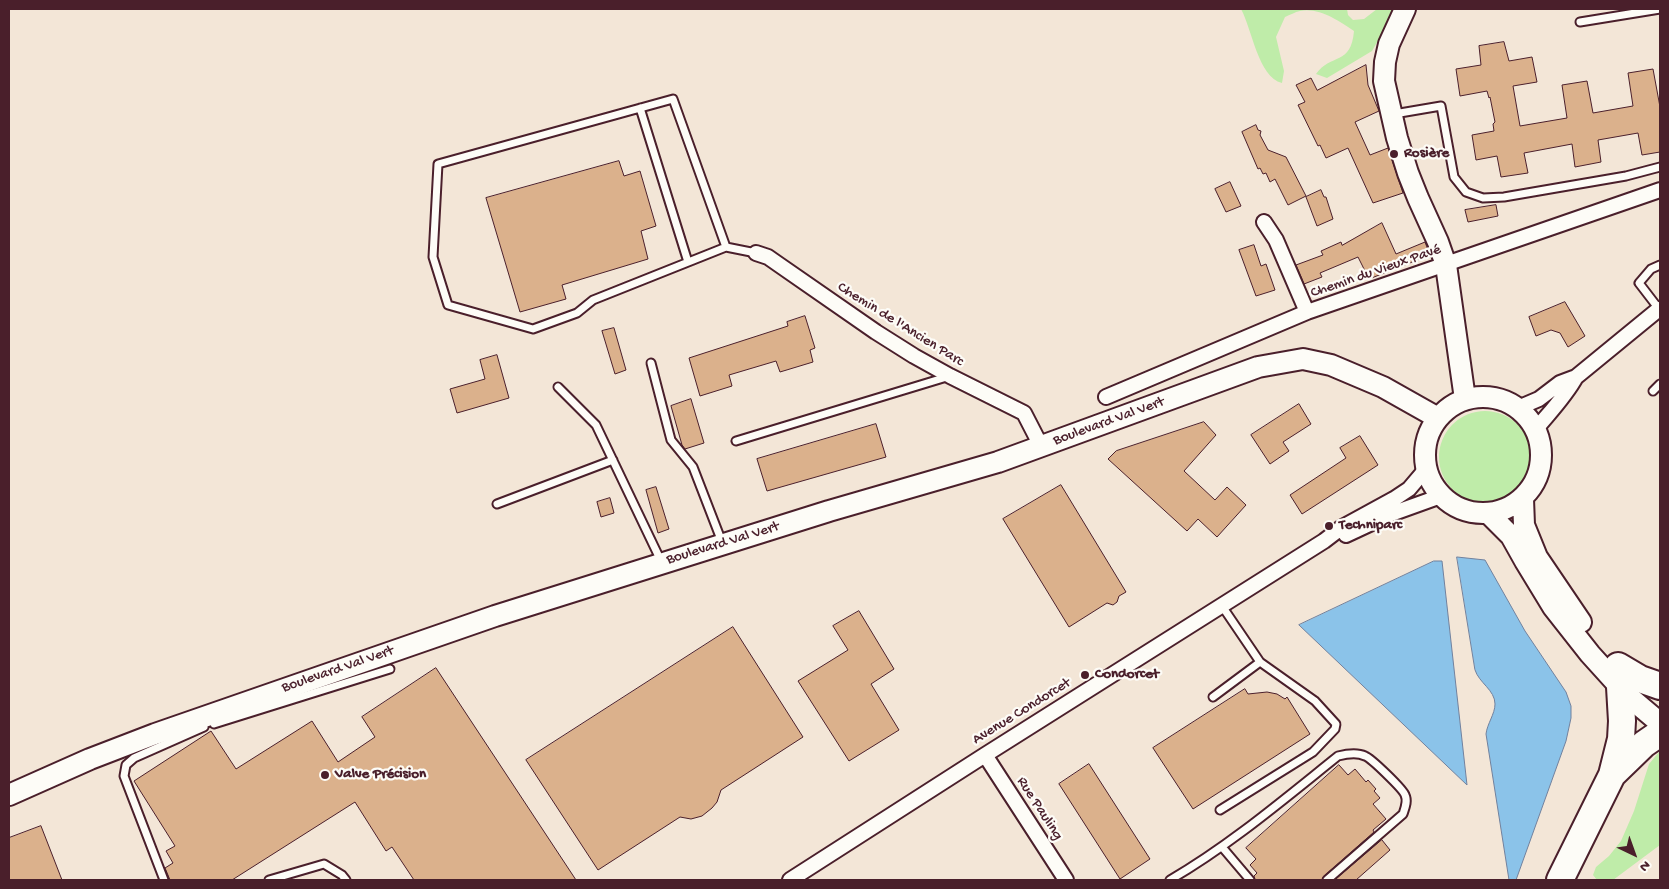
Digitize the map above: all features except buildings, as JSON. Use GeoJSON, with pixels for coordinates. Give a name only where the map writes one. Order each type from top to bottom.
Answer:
{"type":"FeatureCollection","features":[{"type":"Feature","properties":{"kind":"highway"},"geometry":{"type":"LineString","coordinates":[[1560,880],[1612,775],[1621,739],[1622,721],[1619,677],[1640,679],[1660,686]]}},
{"type":"Feature","properties":{"kind":"highway"},"geometry":{"type":"LineString","coordinates":[[1612,775],[1644,744],[1660,733]]}},
{"type":"Feature","properties":{"kind":"street"},"geometry":{"type":"LineString","coordinates":[[1404,9],[1389,44],[1385,62],[1384,81],[1397,138],[1414,190],[1438,242],[1446,265],[1465,399]]}},
{"type":"Feature","properties":{"kind":"street","name":"Chemin du Vieux Pavé"},"geometry":{"type":"LineString","coordinates":[[1106,397],[1307,312],[1660,190]]}},
{"type":"Feature","properties":{"kind":"street"},"geometry":{"type":"LineString","coordinates":[[1264,222],[1276,240],[1307,312]]}},
{"type":"Feature","properties":{"kind":"street","name":"Chemin de l'Ancien Parc"},"geometry":{"type":"LineString","coordinates":[[756,253],[768,257],[876,332],[950,376],[1024,413],[1041,446]]}},
{"type":"Feature","properties":{"kind":"street"},"geometry":{"type":"LineString","coordinates":[[1518,408],[1539,399],[1560,383],[1576,377],[1660,310]]}},
{"type":"Feature","properties":{"kind":"street","name":"Boulevard Val Vert"},"geometry":{"type":"LineString","coordinates":[[9,795],[90,759],[155,734],[494,616],[829,511],[998,462],[1258,367],[1303,359],[1331,365],[1383,387],[1438,418]]}},
{"type":"Feature","properties":{"kind":"street"},"geometry":{"type":"LineString","coordinates":[[1536,430],[1550,411],[1567,394],[1576,377]]}},
{"type":"Feature","properties":{"kind":"street"},"geometry":{"type":"LineString","coordinates":[[1483,396],[1500,399],[1518,408],[1529,418],[1536,430],[1542,451],[1541,468],[1534,485],[1523,499],[1507,509],[1489,514],[1472,513],[1455,507],[1441,496],[1432,484],[1426,469],[1425,451],[1429,433],[1438,418],[1451,407],[1465,399],[1483,396]]}},
{"type":"Feature","properties":{"kind":"street","name":"Avenue Condorcet"},"geometry":{"type":"LineString","coordinates":[[790,880],[1324,541],[1341,528],[1409,489],[1426,469]]}},
{"type":"Feature","properties":{"kind":"street","name":"Avenue Condorcet"},"geometry":{"type":"LineString","coordinates":[[1324,541],[1344,536],[1391,514],[1441,496]]}},
{"type":"Feature","properties":{"kind":"street"},"geometry":{"type":"LineString","coordinates":[[1523,499],[1524,525],[1536,558],[1644,711],[1660,723]]}},
{"type":"Feature","properties":{"kind":"street"},"geometry":{"type":"LineString","coordinates":[[1489,514],[1511,536],[1553,607],[1590,654],[1638,689],[1660,708]]}},
{"type":"Feature","properties":{"kind":"street","name":"Rue Pauling"},"geometry":{"type":"LineString","coordinates":[[985,755],[1066,880]]}},
{"type":"Feature","properties":{"kind":"lane"},"geometry":{"type":"LineString","coordinates":[[1580,22],[1660,9]]}},
{"type":"Feature","properties":{"kind":"lane"},"geometry":{"type":"LineString","coordinates":[[726,247],[673,99],[438,164],[432,257],[448,305],[533,329],[577,313],[594,300],[726,247],[756,253]]}},
{"type":"Feature","properties":{"kind":"lane"},"geometry":{"type":"LineString","coordinates":[[1391,114],[1441,106],[1454,177],[1466,192],[1483,198],[1504,197],[1617,178],[1660,167]]}},
{"type":"Feature","properties":{"kind":"lane"},"geometry":{"type":"LineString","coordinates":[[640,108],[688,262]]}},
{"type":"Feature","properties":{"kind":"lane"},"geometry":{"type":"LineString","coordinates":[[1660,265],[1651,269],[1639,283],[1660,310]]}},
{"type":"Feature","properties":{"kind":"lane"},"geometry":{"type":"LineString","coordinates":[[652,363],[671,440],[693,467],[723,544]]}},
{"type":"Feature","properties":{"kind":"lane"},"geometry":{"type":"LineString","coordinates":[[736,441],[950,376]]}},
{"type":"Feature","properties":{"kind":"lane"},"geometry":{"type":"LineString","coordinates":[[1653,391],[1660,384]]}},
{"type":"Feature","properties":{"kind":"lane"},"geometry":{"type":"LineString","coordinates":[[558,388],[596,424],[662,564]]}},
{"type":"Feature","properties":{"kind":"lane"},"geometry":{"type":"LineString","coordinates":[[498,504],[613,460]]}},
{"type":"Feature","properties":{"kind":"lane"},"geometry":{"type":"LineString","coordinates":[[1220,810],[1313,752],[1335,729],[1336,724],[1315,702],[1260,662],[1222,606]]}},
{"type":"Feature","properties":{"kind":"lane"},"geometry":{"type":"LineString","coordinates":[[1212,697],[1260,662]]}},
{"type":"Feature","properties":{"kind":"lane"},"geometry":{"type":"LineString","coordinates":[[164,880],[124,776],[126,765],[134,758],[203,727],[390,669]]}},
{"type":"Feature","properties":{"kind":"lane"},"geometry":{"type":"LineString","coordinates":[[1170,880],[1243,832],[1338,756],[1349,754],[1365,756],[1376,763],[1405,794],[1406,802],[1403,814],[1326,880]]}},
{"type":"Feature","properties":{"kind":"lane"},"geometry":{"type":"LineString","coordinates":[[1222,846],[1250,880]]}},
{"type":"Feature","properties":{"kind":"lane"},"geometry":{"type":"LineString","coordinates":[[269,880],[324,864],[342,875],[346,880]]}},
{"type":"Feature","properties":{"kind":"green space"},"geometry":{"type":"Polygon","coordinates":[[[1241,9],[1347,9],[1348,15],[1353,20],[1364,19],[1377,9],[1396,9],[1387,20],[1372,51],[1327,78],[1316,74],[1328,63],[1340,58],[1349,50],[1354,31],[1329,16],[1314,11],[1300,11],[1285,17],[1276,37],[1284,71],[1282,83],[1274,79],[1267,72],[1261,62],[1241,9]]]}},
{"type":"Feature","properties":{"kind":"green space"},"geometry":{"type":"Polygon","coordinates":[[[1485,411],[1503,415],[1517,425],[1527,439],[1531,457],[1527,475],[1517,489],[1503,499],[1485,503],[1467,499],[1453,489],[1443,475],[1439,457],[1443,439],[1453,425],[1467,415],[1485,411]]]}},
{"type":"Feature","properties":{"kind":"green space"},"geometry":{"type":"Polygon","coordinates":[[[1660,751],[1660,845],[1613,880],[1597,880],[1593,875],[1596,867],[1609,856],[1621,841],[1634,811],[1649,764],[1660,751]]]}},
{"type":"Feature","properties":{"kind":"water"},"geometry":{"type":"Polygon","coordinates":[[[1457,557],[1485,560],[1525,631],[1566,692],[1571,706],[1571,718],[1566,741],[1516,880],[1509,880],[1486,734],[1495,704],[1490,691],[1475,670],[1457,557]]]}},
{"type":"Feature","properties":{"kind":"water"},"geometry":{"type":"Polygon","coordinates":[[[1434,561],[1442,561],[1467,785],[1299,625],[1434,561]]]}},
{"type":"Feature","properties":{"kind":"place","name":"Rosière"},"geometry":{"type":"Point","coordinates":[1394,154]}},
{"type":"Feature","properties":{"kind":"place","name":"Techniparc"},"geometry":{"type":"Point","coordinates":[1329,526]}},
{"type":"Feature","properties":{"kind":"place","name":"Condorcet"},"geometry":{"type":"Point","coordinates":[1085,675]}},
{"type":"Feature","properties":{"kind":"place","name":"Valve Précision"},"geometry":{"type":"Point","coordinates":[325,775]}}]}
